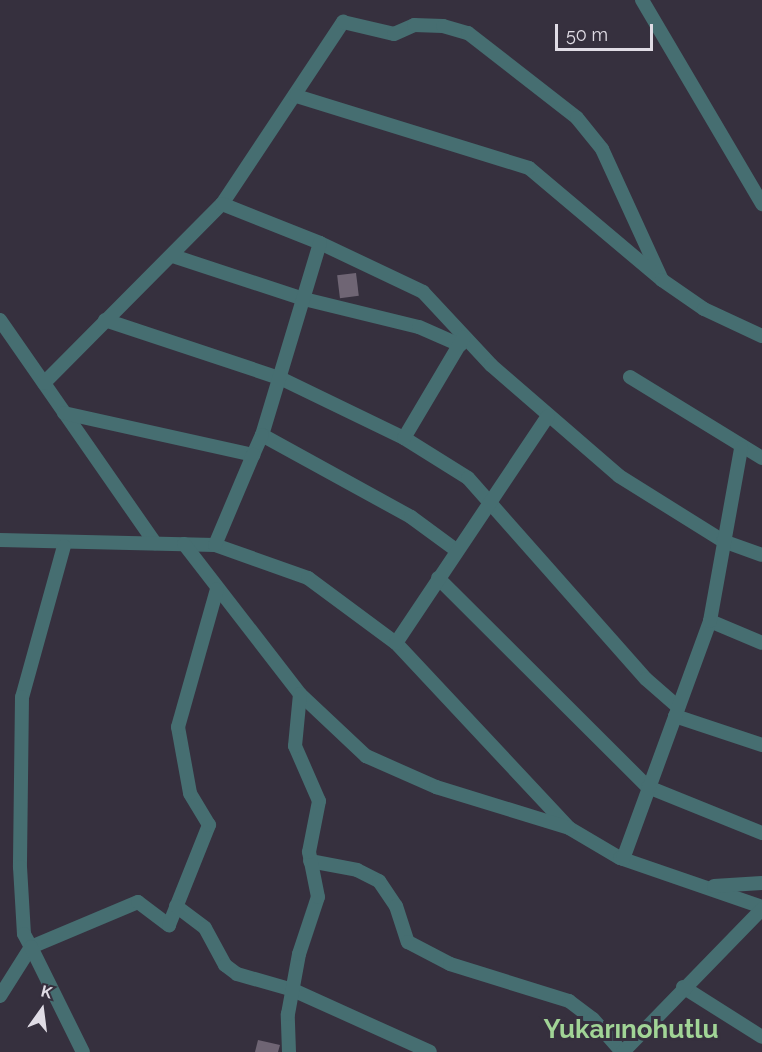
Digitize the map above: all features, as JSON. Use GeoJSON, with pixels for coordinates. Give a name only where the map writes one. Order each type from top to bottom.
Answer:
{"type":"FeatureCollection","features":[{"type":"Feature","properties":{"kind":"street"},"geometry":{"type":"LineString","coordinates":[[642,0],[762,204]]}},
{"type":"Feature","properties":{"kind":"street"},"geometry":{"type":"LineString","coordinates":[[44,383],[222,204],[296,96],[343,22],[394,34],[425,24],[468,33],[577,118],[602,149],[662,280]]}},
{"type":"Feature","properties":{"kind":"street"},"geometry":{"type":"LineString","coordinates":[[296,96],[529,168],[662,280],[704,309],[762,336]]}},
{"type":"Feature","properties":{"kind":"street"},"geometry":{"type":"LineString","coordinates":[[222,204],[320,243],[423,292],[462,341],[619,476],[723,541],[762,555]]}},
{"type":"Feature","properties":{"kind":"street"},"geometry":{"type":"LineString","coordinates":[[215,544],[262,435],[282,379],[320,243]]}},
{"type":"Feature","properties":{"kind":"street"},"geometry":{"type":"LineString","coordinates":[[173,255],[304,299],[419,327],[462,341]]}},
{"type":"Feature","properties":{"kind":"street"},"geometry":{"type":"LineString","coordinates":[[0,320],[155,543]]}},
{"type":"Feature","properties":{"kind":"street"},"geometry":{"type":"LineString","coordinates":[[105,320],[282,379],[404,438],[468,478],[493,502],[676,712],[762,745]]}},
{"type":"Feature","properties":{"kind":"street"},"geometry":{"type":"LineString","coordinates":[[404,438],[462,341]]}},
{"type":"Feature","properties":{"kind":"street"},"geometry":{"type":"LineString","coordinates":[[630,377],[741,448],[762,458]]}},
{"type":"Feature","properties":{"kind":"street"},"geometry":{"type":"LineString","coordinates":[[64,412],[253,455]]}},
{"type":"Feature","properties":{"kind":"street"},"geometry":{"type":"LineString","coordinates":[[396,643],[456,550],[493,502],[548,416]]}},
{"type":"Feature","properties":{"kind":"street"},"geometry":{"type":"LineString","coordinates":[[262,435],[411,517],[456,550]]}},
{"type":"Feature","properties":{"kind":"street"},"geometry":{"type":"LineString","coordinates":[[623,859],[710,621],[741,448]]}},
{"type":"Feature","properties":{"kind":"street"},"geometry":{"type":"LineString","coordinates":[[0,540],[64,546],[215,544],[308,578],[396,643],[570,828]]}},
{"type":"Feature","properties":{"kind":"street"},"geometry":{"type":"LineString","coordinates":[[184,544],[300,694],[366,756],[436,787],[570,828],[623,859],[709,886],[762,908],[622,1052],[569,1001],[450,964],[408,942],[396,906],[379,881],[357,870],[310,861]]}},
{"type":"Feature","properties":{"kind":"street"},"geometry":{"type":"LineString","coordinates":[[64,546],[22,697],[20,867],[24,934],[83,1052]]}},
{"type":"Feature","properties":{"kind":"street"},"geometry":{"type":"LineString","coordinates":[[438,578],[648,787],[762,833]]}},
{"type":"Feature","properties":{"kind":"street"},"geometry":{"type":"LineString","coordinates":[[0,996],[31,947],[138,902],[169,925],[209,825],[190,793],[178,727],[217,589]]}},
{"type":"Feature","properties":{"kind":"street"},"geometry":{"type":"LineString","coordinates":[[710,621],[762,644]]}},
{"type":"Feature","properties":{"kind":"street"},"geometry":{"type":"LineString","coordinates":[[289,1052],[293,990],[318,897],[310,861],[319,801],[295,746],[300,694]]}},
{"type":"Feature","properties":{"kind":"street"},"geometry":{"type":"LineString","coordinates":[[709,886],[762,883]]}},
{"type":"Feature","properties":{"kind":"street"},"geometry":{"type":"LineString","coordinates":[[176,906],[205,928],[225,965],[237,974],[293,990],[430,1052]]}},
{"type":"Feature","properties":{"kind":"street"},"geometry":{"type":"LineString","coordinates":[[683,987],[762,1037]]}},
{"type":"Feature","properties":{"kind":"building"},"geometry":{"type":"Polygon","coordinates":[[[356,273],[359,296],[340,298],[337,275],[356,273]]]}},
{"type":"Feature","properties":{"kind":"building"},"geometry":{"type":"Polygon","coordinates":[[[258,1040],[280,1045],[278,1052],[255,1052],[258,1040]]]}},
{"type":"Feature","properties":{"kind":"district","name":"Yukarınohutlu"},"geometry":{"type":"Point","coordinates":[631,1030]}}]}
